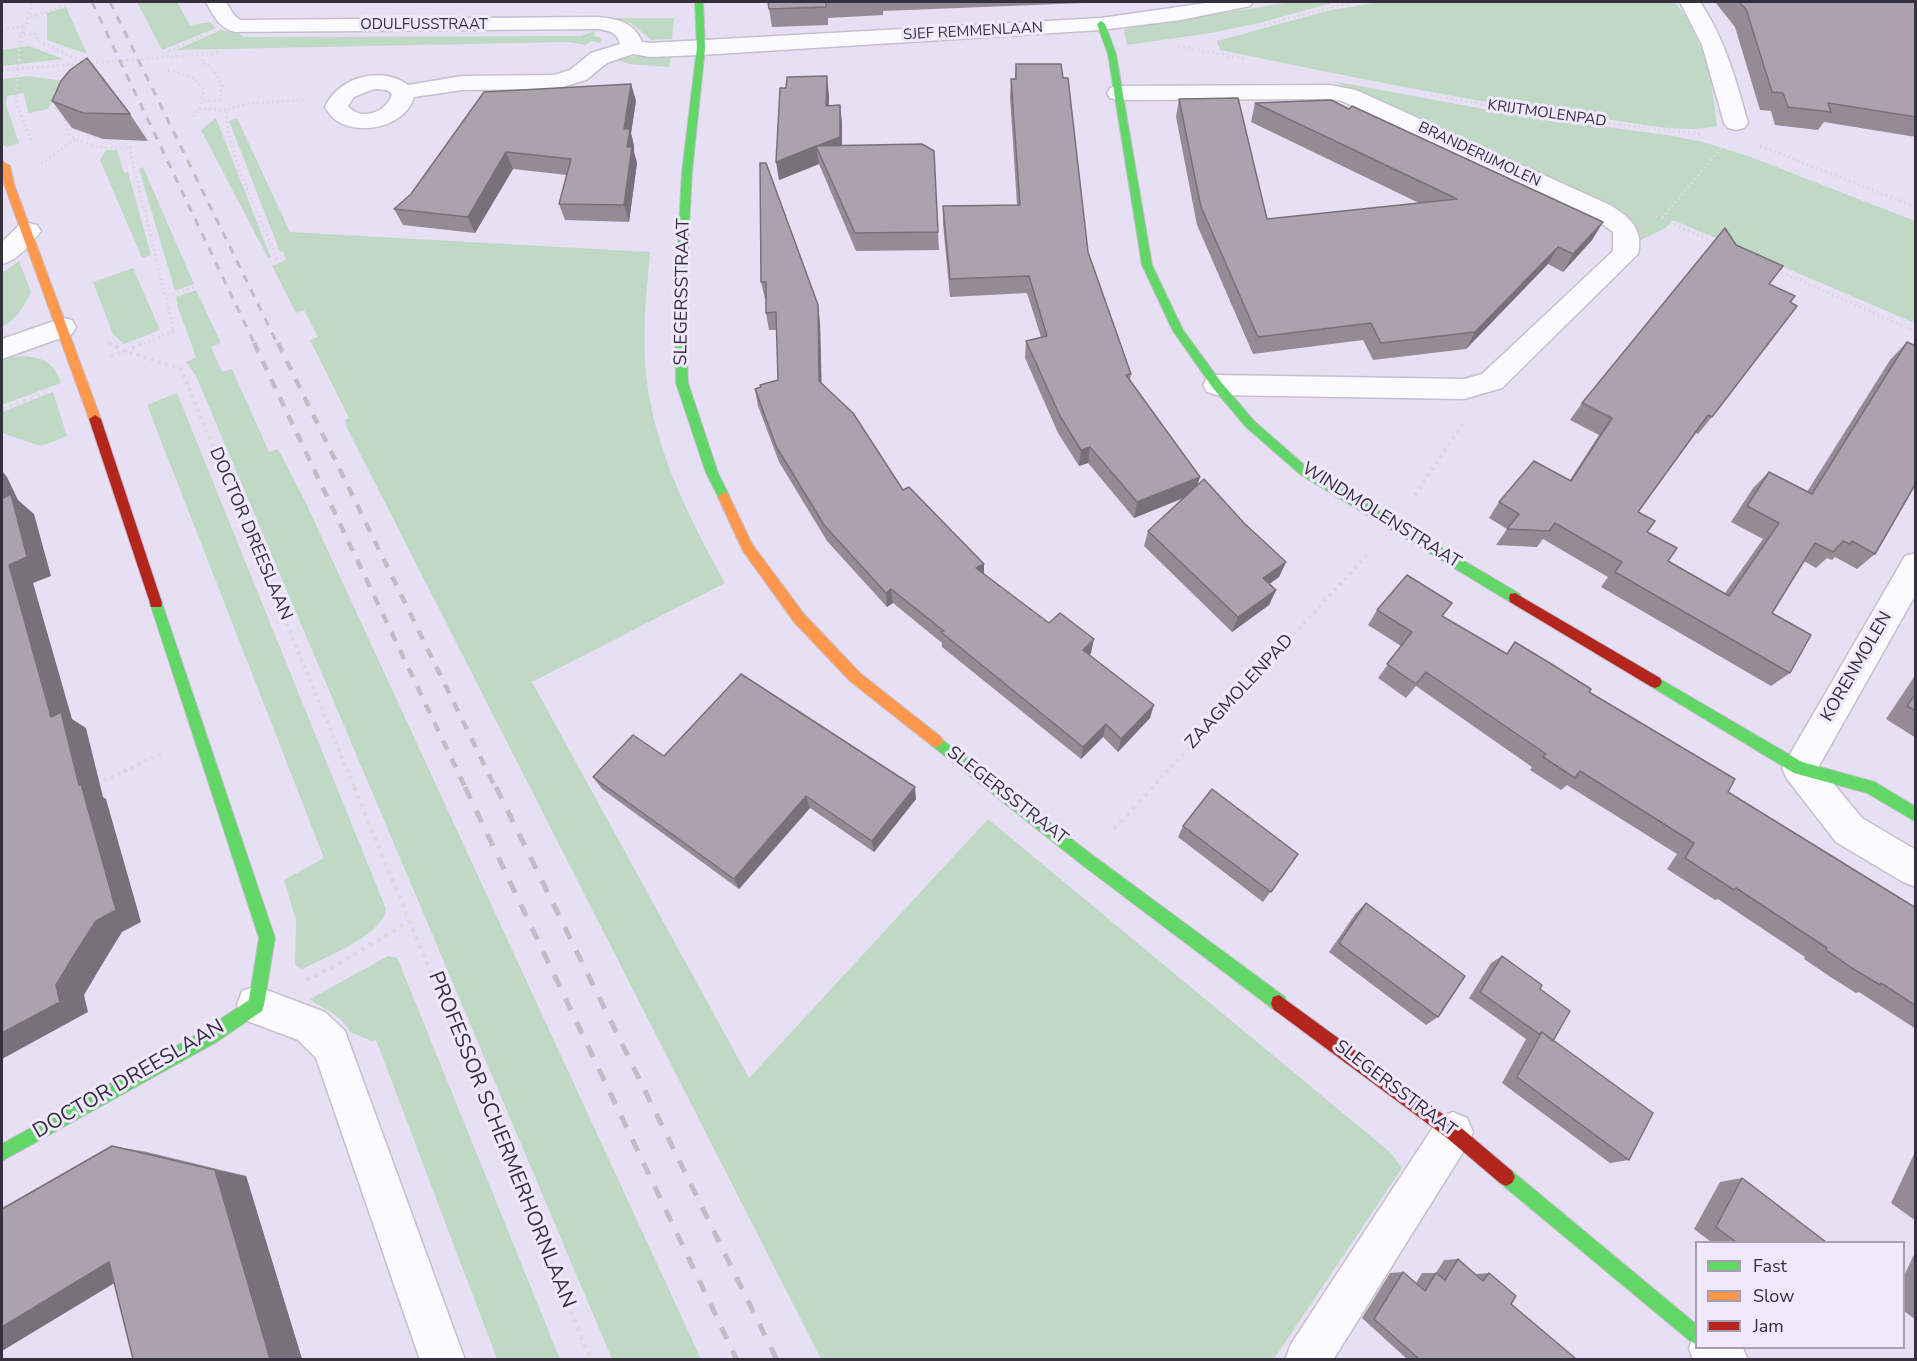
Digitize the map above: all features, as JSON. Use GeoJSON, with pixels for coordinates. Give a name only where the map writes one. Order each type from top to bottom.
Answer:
{"type":"FeatureCollection","features":[{"type":"Feature","properties":{"kind":"street","name":"ODULFUSSTRAAT"},"geometry":{"type":"LineString","coordinates":[[216,2],[226,19],[235,26],[617,25],[630,36],[632,47]]}},
{"type":"Feature","properties":{"kind":"street","name":"SLEGERSSTRAAT"},"geometry":{"type":"LineString","coordinates":[[699,2],[701,48],[687,172],[680,300],[682,383],[712,472],[747,547],[798,618],[855,677],[1086,859],[1453,1132],[1695,1334]]}},
{"type":"Feature","properties":{"kind":"street","name":"SJEF REMMENLAAN"},"geometry":{"type":"LineString","coordinates":[[701,48],[1101,24],[1181,14],[1243,2]]}},
{"type":"Feature","properties":{"kind":"street"},"geometry":{"type":"LineString","coordinates":[[1690,2],[1700,15],[1725,82],[1733,130]]}},
{"type":"Feature","properties":{"kind":"street","name":"WINDMOLENSTRAAT"},"geometry":{"type":"LineString","coordinates":[[1101,24],[1112,54],[1147,265],[1178,331],[1217,385],[1250,424],[1305,472],[1799,768],[1870,787],[1916,815]]}},
{"type":"Feature","properties":{"kind":"street"},"geometry":{"type":"LineString","coordinates":[[404,92],[403,101],[396,110],[383,117],[366,121],[351,120],[340,115],[336,107],[339,98],[353,87],[375,82],[393,84],[404,92],[462,83],[556,82],[578,75],[599,58],[632,47],[650,50],[701,48]]}},
{"type":"Feature","properties":{"kind":"street","name":"BRANDERIJMOLEN"},"geometry":{"type":"LineString","coordinates":[[1118,93],[1330,92],[1348,96],[1601,211],[1618,221],[1627,232]]}},
{"type":"Feature","properties":{"kind":"street"},"geometry":{"type":"LineString","coordinates":[[4,178],[28,231],[98,428],[267,938],[256,1005],[311,1026],[331,1045],[443,1359]]}},
{"type":"Feature","properties":{"kind":"street"},"geometry":{"type":"LineString","coordinates":[[2,256],[28,231]]}},
{"type":"Feature","properties":{"kind":"street"},"geometry":{"type":"LineString","coordinates":[[1217,385],[1464,389],[1492,381],[1625,254],[1630,242],[1627,232]]}},
{"type":"Feature","properties":{"kind":"street"},"geometry":{"type":"LineString","coordinates":[[2,349],[63,327]]}},
{"type":"Feature","properties":{"kind":"street","name":"KORENMOLEN"},"geometry":{"type":"LineString","coordinates":[[1799,768],[1916,565]]}},
{"type":"Feature","properties":{"kind":"street","name":"WINDMOLENSTRAAT"},"geometry":{"type":"LineString","coordinates":[[1799,768],[1849,830],[1916,870]]}},
{"type":"Feature","properties":{"kind":"street","name":"DOCTOR DREESLAAN"},"geometry":{"type":"LineString","coordinates":[[2,1153],[209,1037],[256,1005]]}},
{"type":"Feature","properties":{"kind":"street"},"geometry":{"type":"LineString","coordinates":[[1308,1359],[1453,1132]]}},
{"type":"Feature","properties":{"kind":"street"},"geometry":{"type":"LineString","coordinates":[[1714,1349],[1726,1359]]}},
{"type":"Feature","properties":{"kind":"path"},"geometry":{"type":"LineString","coordinates":[[31,2],[31,17]]}},
{"type":"Feature","properties":{"kind":"path"},"geometry":{"type":"LineString","coordinates":[[1340,3],[1353,2]]}},
{"type":"Feature","properties":{"kind":"path"},"geometry":{"type":"LineString","coordinates":[[40,165],[16,105],[19,34],[31,17],[65,6]]}},
{"type":"Feature","properties":{"kind":"path"},"geometry":{"type":"LineString","coordinates":[[2,30],[23,26]]}},
{"type":"Feature","properties":{"kind":"path"},"geometry":{"type":"LineString","coordinates":[[19,34],[36,34],[37,40],[83,62]]}},
{"type":"Feature","properties":{"kind":"path"},"geometry":{"type":"LineString","coordinates":[[167,56],[170,51],[197,38]]}},
{"type":"Feature","properties":{"kind":"path"},"geometry":{"type":"LineString","coordinates":[[1170,45],[1248,60]]}},
{"type":"Feature","properties":{"kind":"path"},"geometry":{"type":"LineString","coordinates":[[202,101],[220,100],[222,84],[210,66],[202,63],[203,54]]}},
{"type":"Feature","properties":{"kind":"path"},"geometry":{"type":"LineString","coordinates":[[82,70],[83,62]]}},
{"type":"Feature","properties":{"kind":"path"},"geometry":{"type":"LineString","coordinates":[[2,70],[83,62]]}},
{"type":"Feature","properties":{"kind":"path"},"geometry":{"type":"LineString","coordinates":[[168,70],[182,73],[199,82],[204,90],[199,109],[193,117]]}},
{"type":"Feature","properties":{"kind":"path","name":"KRIJTMOLENPAD"},"geometry":{"type":"LineString","coordinates":[[1431,95],[1552,117],[1733,130],[1758,145],[1916,207]]}},
{"type":"Feature","properties":{"kind":"path"},"geometry":{"type":"LineString","coordinates":[[199,109],[226,110],[251,103],[339,98]]}},
{"type":"Feature","properties":{"kind":"path"},"geometry":{"type":"LineString","coordinates":[[63,101],[54,110],[72,109],[65,120],[69,135],[81,142],[98,147],[134,146]]}},
{"type":"Feature","properties":{"kind":"path"},"geometry":{"type":"LineString","coordinates":[[226,110],[225,122],[231,142],[278,259],[269,261]]}},
{"type":"Feature","properties":{"kind":"path"},"geometry":{"type":"LineString","coordinates":[[1627,232],[1652,229],[1733,130]]}},
{"type":"Feature","properties":{"kind":"path"},"geometry":{"type":"LineString","coordinates":[[2,409],[78,376],[121,352],[174,331],[168,296],[133,170],[129,147]]}},
{"type":"Feature","properties":{"kind":"path"},"geometry":{"type":"LineString","coordinates":[[168,296],[195,287]]}},
{"type":"Feature","properties":{"kind":"path","name":"DOCTOR DREESLAAN"},"geometry":{"type":"LineString","coordinates":[[100,338],[121,352],[165,361],[181,369],[410,921]]}},
{"type":"Feature","properties":{"kind":"path"},"geometry":{"type":"LineString","coordinates":[[1394,525],[1492,381]]}},
{"type":"Feature","properties":{"kind":"path","name":"ZAAGMOLENPAD"},"geometry":{"type":"LineString","coordinates":[[1086,859],[1394,525]]}},
{"type":"Feature","properties":{"kind":"path"},"geometry":{"type":"LineString","coordinates":[[93,786],[165,752]]}},
{"type":"Feature","properties":{"kind":"path"},"geometry":{"type":"LineString","coordinates":[[256,1005],[338,964],[410,921]]}},
{"type":"Feature","properties":{"kind":"path","name":"PROFESSOR SCHERMERHORNLAAN"},"geometry":{"type":"LineString","coordinates":[[410,921],[591,1359]]}},
{"type":"Feature","properties":{"kind":"green space"},"geometry":{"type":"Polygon","coordinates":[[[137,2],[177,2],[190,25],[210,22],[216,28],[162,50],[137,2]]]}},
{"type":"Feature","properties":{"kind":"green space"},"geometry":{"type":"Polygon","coordinates":[[[1291,2],[1336,2],[1259,23],[1211,33],[1127,45],[1124,29],[1291,2]]]}},
{"type":"Feature","properties":{"kind":"green space"},"geometry":{"type":"Polygon","coordinates":[[[1380,2],[1675,2],[1686,17],[1709,64],[1717,126],[1689,129],[1660,127],[1459,97],[1220,50],[1217,41],[1331,10],[1380,2]]]}},
{"type":"Feature","properties":{"kind":"green space"},"geometry":{"type":"Polygon","coordinates":[[[66,7],[87,54],[47,40],[47,13],[66,7]]]}},
{"type":"Feature","properties":{"kind":"green space"},"geometry":{"type":"Polygon","coordinates":[[[613,18],[674,18],[672,39],[651,40],[631,23],[613,18]]]}},
{"type":"Feature","properties":{"kind":"green space"},"geometry":{"type":"Polygon","coordinates":[[[221,30],[238,32],[243,37],[581,36],[595,31],[594,36],[602,40],[600,43],[592,41],[585,45],[569,42],[176,50],[221,30]]]}},
{"type":"Feature","properties":{"kind":"green space"},"geometry":{"type":"Polygon","coordinates":[[[29,46],[63,59],[2,66],[2,50],[29,46]]]}},
{"type":"Feature","properties":{"kind":"green space"},"geometry":{"type":"Polygon","coordinates":[[[634,56],[671,57],[669,67],[629,64],[616,60],[634,56]]]}},
{"type":"Feature","properties":{"kind":"green space"},"geometry":{"type":"Polygon","coordinates":[[[27,76],[65,81],[48,109],[28,113],[24,93],[7,96],[6,105],[19,143],[7,147],[2,145],[2,79],[27,76]]]}},
{"type":"Feature","properties":{"kind":"green space"},"geometry":{"type":"Polygon","coordinates":[[[1333,81],[1510,114],[1703,142],[1748,156],[1915,221],[1915,323],[1673,220],[1666,228],[1628,246],[1575,191],[1333,81]]]}},
{"type":"Feature","properties":{"kind":"green space"},"geometry":{"type":"Polygon","coordinates":[[[216,118],[271,258],[268,258],[201,130],[216,118]]]}},
{"type":"Feature","properties":{"kind":"green space"},"geometry":{"type":"Polygon","coordinates":[[[237,118],[290,232],[650,252],[645,362],[654,420],[662,448],[684,504],[725,583],[532,682],[749,1078],[988,819],[1391,1153],[1402,1168],[1274,1359],[821,1359],[347,428],[345,420],[349,418],[310,340],[318,337],[304,310],[296,313],[272,266],[286,260],[283,251],[280,252],[229,121],[237,118]]]}},
{"type":"Feature","properties":{"kind":"green space"},"geometry":{"type":"Polygon","coordinates":[[[106,150],[117,150],[124,173],[128,172],[151,255],[142,258],[100,160],[106,150]]]}},
{"type":"Feature","properties":{"kind":"green space"},"geometry":{"type":"Polygon","coordinates":[[[143,167],[194,284],[175,291],[139,169],[143,167]]]}},
{"type":"Feature","properties":{"kind":"green space"},"geometry":{"type":"Polygon","coordinates":[[[19,261],[31,292],[15,317],[2,327],[2,273],[19,261]]]}},
{"type":"Feature","properties":{"kind":"green space"},"geometry":{"type":"Polygon","coordinates":[[[133,268],[160,330],[124,344],[113,334],[93,282],[133,268]]]}},
{"type":"Feature","properties":{"kind":"green space"},"geometry":{"type":"Polygon","coordinates":[[[196,290],[221,343],[211,347],[222,372],[232,369],[269,452],[278,449],[305,501],[701,1359],[612,1359],[196,376],[186,362],[196,357],[176,297],[196,290]]]}},
{"type":"Feature","properties":{"kind":"green space"},"geometry":{"type":"Polygon","coordinates":[[[21,356],[47,362],[55,370],[61,383],[2,405],[2,359],[21,356]]]}},
{"type":"Feature","properties":{"kind":"green space"},"geometry":{"type":"Polygon","coordinates":[[[53,392],[67,436],[41,446],[2,433],[2,412],[53,392]]]}},
{"type":"Feature","properties":{"kind":"green space"},"geometry":{"type":"Polygon","coordinates":[[[177,393],[386,909],[375,928],[364,936],[303,969],[295,965],[296,920],[284,880],[324,858],[147,405],[177,393]]]}},
{"type":"Feature","properties":{"kind":"green space"},"geometry":{"type":"Polygon","coordinates":[[[388,956],[397,958],[399,962],[560,1359],[497,1359],[376,1040],[372,1041],[350,1032],[337,1016],[310,999],[388,956]]]}},
{"type":"Feature","properties":{"kind":"building"},"geometry":{"type":"Polygon","coordinates":[[[768,2],[826,2],[826,7],[769,9],[768,2]]]}},
{"type":"Feature","properties":{"kind":"building"},"geometry":{"type":"Polygon","coordinates":[[[1739,2],[1916,2],[1916,117],[1828,103],[1831,112],[1788,107],[1783,93],[1772,92],[1746,9],[1739,2]]]}},
{"type":"Feature","properties":{"kind":"building"},"geometry":{"type":"Polygon","coordinates":[[[87,58],[130,114],[83,113],[52,101],[61,81],[70,70],[87,58]]]}},
{"type":"Feature","properties":{"kind":"building"},"geometry":{"type":"Polygon","coordinates":[[[1016,64],[1061,64],[1063,78],[1068,78],[1088,252],[1131,374],[1126,375],[1200,477],[1137,502],[1090,447],[1081,450],[1060,416],[1026,341],[1047,336],[1029,276],[950,279],[943,206],[1020,205],[1011,79],[1016,79],[1016,64]]]}},
{"type":"Feature","properties":{"kind":"building"},"geometry":{"type":"Polygon","coordinates":[[[827,76],[826,106],[840,105],[840,137],[817,146],[922,144],[934,151],[938,232],[855,233],[816,146],[776,162],[780,88],[786,88],[787,77],[827,76]]]}},
{"type":"Feature","properties":{"kind":"building"},"geometry":{"type":"Polygon","coordinates":[[[631,84],[624,129],[630,129],[627,147],[632,147],[624,205],[559,204],[571,159],[506,152],[468,217],[394,209],[411,194],[484,92],[631,84]]]}},
{"type":"Feature","properties":{"kind":"building"},"geometry":{"type":"Polygon","coordinates":[[[1238,98],[1267,219],[1457,199],[1255,103],[1331,100],[1349,109],[1352,106],[1603,222],[1573,254],[1558,247],[1475,332],[1381,343],[1371,323],[1258,337],[1201,207],[1179,99],[1238,98]]]}},
{"type":"Feature","properties":{"kind":"building"},"geometry":{"type":"Polygon","coordinates":[[[760,163],[766,163],[818,305],[819,381],[853,413],[903,490],[909,487],[984,564],[976,568],[1049,623],[1060,613],[1094,639],[1083,650],[1154,705],[1121,739],[1106,724],[1083,747],[891,589],[886,593],[824,525],[776,446],[755,389],[761,387],[760,385],[778,380],[776,312],[766,313],[766,282],[761,282],[760,163]]]}},
{"type":"Feature","properties":{"kind":"building"},"geometry":{"type":"Polygon","coordinates":[[[1725,228],[1736,245],[1783,266],[1769,284],[1795,296],[1790,302],[1797,306],[1712,417],[1708,415],[1638,512],[1655,521],[1647,532],[1677,548],[1668,561],[1729,596],[1779,523],[1747,506],[1769,472],[1812,494],[1907,342],[1916,346],[1916,483],[1875,554],[1852,541],[1850,544],[1843,541],[1833,552],[1815,543],[1772,613],[1811,635],[1790,673],[1615,572],[1622,562],[1555,523],[1549,531],[1507,529],[1519,514],[1499,502],[1534,461],[1571,481],[1612,418],[1582,403],[1725,228]]]}},
{"type":"Feature","properties":{"kind":"building"},"geometry":{"type":"Polygon","coordinates":[[[1204,479],[1244,523],[1286,562],[1263,578],[1276,590],[1238,617],[1148,531],[1204,479]]]}},
{"type":"Feature","properties":{"kind":"building"},"geometry":{"type":"Polygon","coordinates":[[[11,494],[27,557],[9,565],[51,717],[61,712],[79,785],[81,784],[116,910],[96,921],[76,952],[56,985],[60,1002],[2,1033],[2,495],[3,498],[11,494]]]}},
{"type":"Feature","properties":{"kind":"building"},"geometry":{"type":"Polygon","coordinates":[[[1407,575],[1452,603],[1442,616],[1507,654],[1515,642],[1553,665],[1591,689],[1589,692],[1735,779],[1728,792],[1916,908],[1916,1006],[1881,983],[1880,985],[1852,968],[1826,950],[1827,948],[1736,888],[1734,890],[1685,858],[1694,843],[1580,771],[1575,778],[1543,757],[1546,754],[1426,672],[1416,684],[1387,664],[1412,632],[1377,610],[1407,575]]]}},
{"type":"Feature","properties":{"kind":"building"},"geometry":{"type":"Polygon","coordinates":[[[741,674],[915,787],[872,841],[806,796],[734,879],[593,777],[633,735],[664,756],[741,674]]]}},
{"type":"Feature","properties":{"kind":"building"},"geometry":{"type":"Polygon","coordinates":[[[1916,693],[1916,711],[1907,706],[1916,693]]]}},
{"type":"Feature","properties":{"kind":"building"},"geometry":{"type":"Polygon","coordinates":[[[1212,789],[1298,854],[1271,892],[1183,826],[1212,789]]]}},
{"type":"Feature","properties":{"kind":"building"},"geometry":{"type":"Polygon","coordinates":[[[1366,903],[1465,976],[1438,1017],[1339,943],[1366,903]]]}},
{"type":"Feature","properties":{"kind":"building"},"geometry":{"type":"Polygon","coordinates":[[[1502,956],[1542,985],[1540,989],[1570,1011],[1553,1041],[1542,1032],[1539,1034],[1480,992],[1502,956]]]}},
{"type":"Feature","properties":{"kind":"building"},"geometry":{"type":"Polygon","coordinates":[[[1542,1032],[1653,1113],[1629,1160],[1517,1077],[1542,1032]]]}},
{"type":"Feature","properties":{"kind":"building"},"geometry":{"type":"Polygon","coordinates":[[[112,1146],[215,1170],[270,1359],[133,1359],[109,1262],[2,1327],[2,1209],[112,1146]]]}},
{"type":"Feature","properties":{"kind":"building"},"geometry":{"type":"Polygon","coordinates":[[[1742,1178],[1825,1241],[1735,1241],[1716,1227],[1742,1178]]]}},
{"type":"Feature","properties":{"kind":"building"},"geometry":{"type":"Polygon","coordinates":[[[1458,1259],[1483,1281],[1489,1273],[1516,1296],[1511,1304],[1575,1358],[1419,1359],[1374,1319],[1403,1272],[1425,1291],[1436,1273],[1445,1280],[1458,1259]]]}},
{"type":"Feature","properties":{"kind":"railway"},"geometry":{"type":"LineString","coordinates":[[92,2],[255,345]]}},
{"type":"Feature","properties":{"kind":"railway"},"geometry":{"type":"LineString","coordinates":[[110,2],[278,345]]}},
{"type":"Feature","properties":{"kind":"railway"},"geometry":{"type":"LineString","coordinates":[[254,343],[466,789]]}},
{"type":"Feature","properties":{"kind":"railway"},"geometry":{"type":"LineString","coordinates":[[278,343],[496,789]]}},
{"type":"Feature","properties":{"kind":"railway"},"geometry":{"type":"LineString","coordinates":[[465,787],[737,1360]]}},
{"type":"Feature","properties":{"kind":"railway"},"geometry":{"type":"LineString","coordinates":[[496,787],[777,1360]]}},
{"type":"Feature","properties":{"kind":"traffic: fast"},"geometry":{"type":"LineString","coordinates":[[699,2],[701,48],[687,172],[680,300],[682,383],[712,473],[724,497]]}},
{"type":"Feature","properties":{"kind":"traffic: fast"},"geometry":{"type":"LineString","coordinates":[[1101,24],[1112,54],[1147,265],[1178,331],[1217,385],[1250,424],[1305,472],[1515,598]]}},
{"type":"Feature","properties":{"kind":"traffic: fast"},"geometry":{"type":"LineString","coordinates":[[2,1153],[209,1037],[256,1005],[267,938],[156,603]]}},
{"type":"Feature","properties":{"kind":"traffic: fast"},"geometry":{"type":"LineString","coordinates":[[1655,682],[1799,768],[1870,787],[1916,815]]}},
{"type":"Feature","properties":{"kind":"traffic: fast"},"geometry":{"type":"LineString","coordinates":[[936,741],[1086,859],[1279,1003]]}},
{"type":"Feature","properties":{"kind":"traffic: fast"},"geometry":{"type":"LineString","coordinates":[[1506,1177],[1695,1334]]}},
{"type":"Feature","properties":{"kind":"traffic: slow"},"geometry":{"type":"LineString","coordinates":[[2,164],[5,166],[9,184],[95,419]]}},
{"type":"Feature","properties":{"kind":"traffic: slow"},"geometry":{"type":"LineString","coordinates":[[724,497],[747,547],[799,618],[855,677],[936,741]]}},
{"type":"Feature","properties":{"kind":"traffic: jam"},"geometry":{"type":"LineString","coordinates":[[95,419],[156,603]]}},
{"type":"Feature","properties":{"kind":"traffic: jam"},"geometry":{"type":"LineString","coordinates":[[1515,598],[1655,682]]}},
{"type":"Feature","properties":{"kind":"traffic: jam"},"geometry":{"type":"LineString","coordinates":[[1279,1003],[1453,1132],[1506,1177]]}}]}
